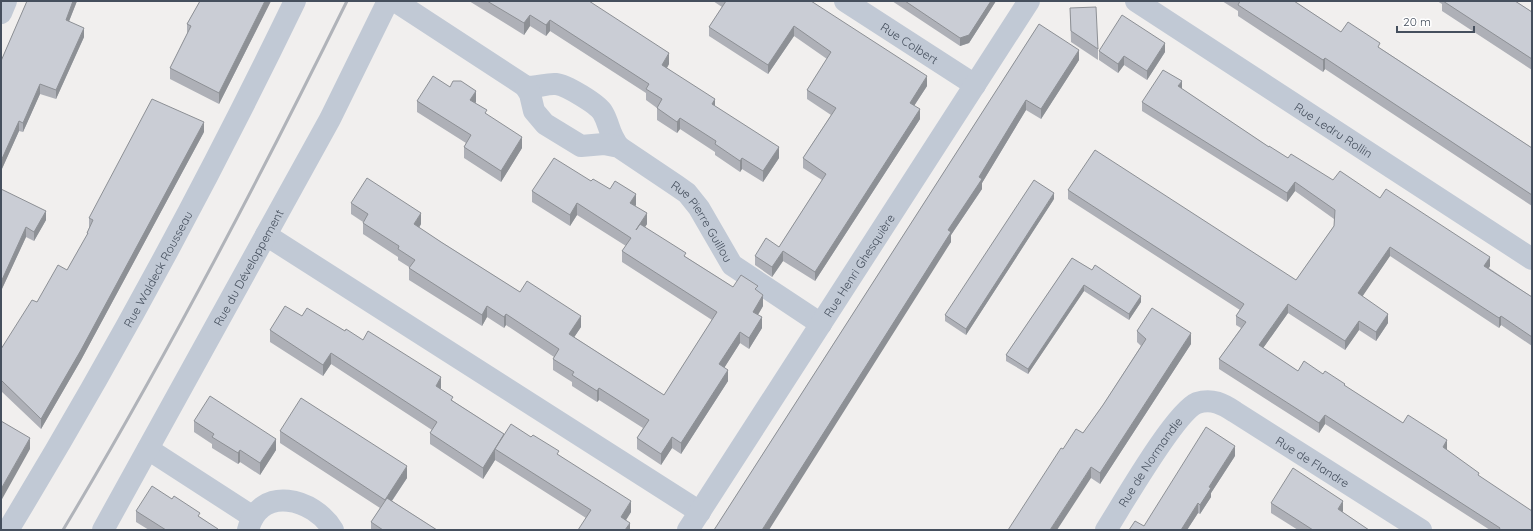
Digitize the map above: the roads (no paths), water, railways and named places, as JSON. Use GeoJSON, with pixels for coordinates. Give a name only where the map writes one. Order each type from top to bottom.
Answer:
{"type":"FeatureCollection","features":[{"type":"Feature","properties":{"kind":"street"},"geometry":{"type":"LineString","coordinates":[[1,13],[6,1]]}},
{"type":"Feature","properties":{"kind":"street","name":"Rue Waldeck Rousseau"},"geometry":{"type":"LineString","coordinates":[[8,530],[163,257],[251,91],[295,1]]}},
{"type":"Feature","properties":{"kind":"street","name":"Rue du Développement"},"geometry":{"type":"LineString","coordinates":[[103,530],[343,95],[388,1]]}},
{"type":"Feature","properties":{"kind":"street"},"geometry":{"type":"LineString","coordinates":[[395,1],[525,86]]}},
{"type":"Feature","properties":{"kind":"street","name":"Rue Colbert"},"geometry":{"type":"LineString","coordinates":[[845,1],[975,85]]}},
{"type":"Feature","properties":{"kind":"street","name":"Rue Henri Ghesquière"},"geometry":{"type":"LineString","coordinates":[[688,530],[1029,1]]}},
{"type":"Feature","properties":{"kind":"street","name":"Rue Ledru Rollin"},"geometry":{"type":"LineString","coordinates":[[1136,1],[1532,259]]}},
{"type":"Feature","properties":{"kind":"street","name":"Rue Pierre Guillou"},"geometry":{"type":"LineString","coordinates":[[525,86],[535,87],[556,84],[568,88],[602,112],[610,134],[619,147]]}},
{"type":"Feature","properties":{"kind":"street","name":"Rue Pierre Guillou"},"geometry":{"type":"LineString","coordinates":[[525,86],[530,94],[536,115],[545,124],[581,146],[604,144],[619,147],[664,176],[687,194],[704,217],[732,265],[821,324]]}},
{"type":"Feature","properties":{"kind":"street"},"geometry":{"type":"LineString","coordinates":[[266,235],[700,512]]}},
{"type":"Feature","properties":{"kind":"street","name":"Rue de Normandie"},"geometry":{"type":"LineString","coordinates":[[1106,530],[1175,422],[1188,409],[1202,402]]}},
{"type":"Feature","properties":{"kind":"street","name":"Rue de Flandre"},"geometry":{"type":"LineString","coordinates":[[1202,402],[1218,402],[1231,409],[1421,530]]}},
{"type":"Feature","properties":{"kind":"street"},"geometry":{"type":"LineString","coordinates":[[148,449],[251,524],[268,503],[291,500],[312,509],[326,521],[333,530]]}},
{"type":"Feature","properties":{"kind":"railway"},"geometry":{"type":"LineString","coordinates":[[63,530],[138,400],[211,268],[246,202],[347,1]]}}]}
